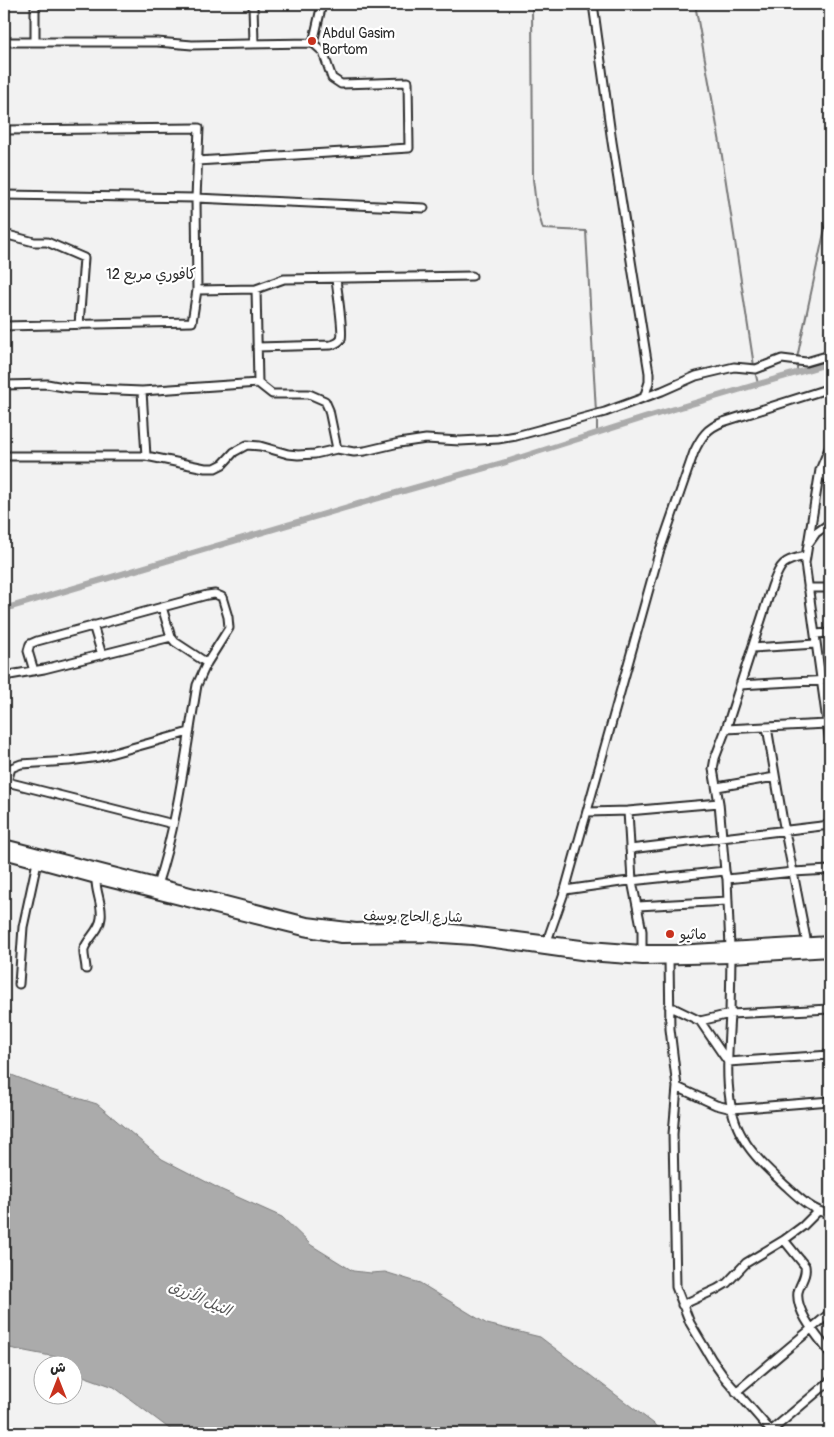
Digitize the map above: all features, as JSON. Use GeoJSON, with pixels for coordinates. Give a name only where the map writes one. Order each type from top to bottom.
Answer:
{"type":"FeatureCollection","features":[{"type":"Feature","properties":{"kind":"main road","name":"شارع الحاج يوسف"},"geometry":{"type":"LineString","coordinates":[[4,844],[157,885],[323,926],[356,930],[412,927],[445,929],[616,950],[730,953],[830,951]]}},
{"type":"Feature","properties":{"kind":"main road","name":"شارع الحاج يوسف"},"geometry":{"type":"LineString","coordinates":[[4,853],[304,930],[341,937],[428,936],[483,940],[605,957],[669,959],[830,942]]}},
{"type":"Feature","properties":{"kind":"street"},"geometry":{"type":"LineString","coordinates":[[35,4],[35,42]]}},
{"type":"Feature","properties":{"kind":"street"},"geometry":{"type":"LineString","coordinates":[[253,4],[254,44]]}},
{"type":"Feature","properties":{"kind":"street"},"geometry":{"type":"LineString","coordinates":[[313,43],[322,4]]}},
{"type":"Feature","properties":{"kind":"street"},"geometry":{"type":"LineString","coordinates":[[594,4],[612,142],[649,373],[649,382],[644,398]]}},
{"type":"Feature","properties":{"kind":"street"},"geometry":{"type":"LineString","coordinates":[[4,42],[157,42],[192,45],[313,43],[322,52],[332,78],[341,84],[408,82],[409,148],[198,160]]}},
{"type":"Feature","properties":{"kind":"street"},"geometry":{"type":"LineString","coordinates":[[4,130],[199,128],[196,198],[197,290],[192,322],[4,326]]}},
{"type":"Feature","properties":{"kind":"street"},"geometry":{"type":"LineString","coordinates":[[4,195],[196,198],[424,208]]}},
{"type":"Feature","properties":{"kind":"street"},"geometry":{"type":"LineString","coordinates":[[4,234],[34,242],[47,242],[84,258],[79,325]]}},
{"type":"Feature","properties":{"kind":"street"},"geometry":{"type":"LineString","coordinates":[[197,290],[256,289],[284,279],[472,276]]}},
{"type":"Feature","properties":{"kind":"street"},"geometry":{"type":"LineString","coordinates":[[257,347],[331,346],[337,343],[341,338],[342,328],[336,279]]}},
{"type":"Feature","properties":{"kind":"street"},"geometry":{"type":"LineString","coordinates":[[256,289],[258,383]]}},
{"type":"Feature","properties":{"kind":"street"},"geometry":{"type":"LineString","coordinates":[[4,456],[146,456],[205,468],[215,468],[223,464],[234,452],[247,445],[260,446],[298,455],[315,454],[337,448],[354,452],[365,451],[426,439],[460,442],[498,439],[598,414],[705,374],[740,366],[756,369],[782,359],[806,362],[830,355]]}},
{"type":"Feature","properties":{"kind":"street"},"geometry":{"type":"LineString","coordinates":[[4,386],[47,384],[69,388],[142,391],[258,383],[272,394],[309,394],[324,401],[329,410],[337,448]]}},
{"type":"Feature","properties":{"kind":"street"},"geometry":{"type":"LineString","coordinates":[[547,941],[565,890],[659,553],[700,438],[713,426],[722,422],[830,388]]}},
{"type":"Feature","properties":{"kind":"street"},"geometry":{"type":"LineString","coordinates":[[142,391],[146,456]]}},
{"type":"Feature","properties":{"kind":"street"},"geometry":{"type":"LineString","coordinates":[[830,446],[820,470],[805,554],[830,743]]}},
{"type":"Feature","properties":{"kind":"street"},"geometry":{"type":"LineString","coordinates":[[820,470],[830,481]]}},
{"type":"Feature","properties":{"kind":"street"},"geometry":{"type":"LineString","coordinates":[[830,523],[816,533],[805,554],[789,560],[779,568],[715,758],[713,770],[720,803],[727,880],[730,953],[728,1062],[732,1109],[738,1129],[749,1147],[784,1184],[818,1211],[830,1214]]}},
{"type":"Feature","properties":{"kind":"street"},"geometry":{"type":"LineString","coordinates":[[808,588],[830,588]]}},
{"type":"Feature","properties":{"kind":"street"},"geometry":{"type":"LineString","coordinates":[[34,671],[28,651],[30,644],[37,641],[207,595],[215,594],[222,597],[229,628],[207,663],[197,684],[166,857],[157,885]]}},
{"type":"Feature","properties":{"kind":"street"},"geometry":{"type":"LineString","coordinates":[[162,607],[171,637],[175,642],[207,663]]}},
{"type":"Feature","properties":{"kind":"street"},"geometry":{"type":"LineString","coordinates":[[93,625],[102,655]]}},
{"type":"Feature","properties":{"kind":"street"},"geometry":{"type":"LineString","coordinates":[[815,634],[830,633]]}},
{"type":"Feature","properties":{"kind":"street"},"geometry":{"type":"LineString","coordinates":[[4,676],[34,671],[171,637]]}},
{"type":"Feature","properties":{"kind":"street"},"geometry":{"type":"LineString","coordinates":[[752,648],[816,644]]}},
{"type":"Feature","properties":{"kind":"street"},"geometry":{"type":"LineString","coordinates":[[740,685],[830,680]]}},
{"type":"Feature","properties":{"kind":"street"},"geometry":{"type":"LineString","coordinates":[[726,729],[828,724]]}},
{"type":"Feature","properties":{"kind":"street"},"geometry":{"type":"LineString","coordinates":[[767,727],[807,944]]}},
{"type":"Feature","properties":{"kind":"street"},"geometry":{"type":"LineString","coordinates":[[4,792],[7,782],[7,768],[21,764],[99,757],[189,732]]}},
{"type":"Feature","properties":{"kind":"street"},"geometry":{"type":"LineString","coordinates":[[717,787],[775,777]]}},
{"type":"Feature","properties":{"kind":"street"},"geometry":{"type":"LineString","coordinates":[[7,782],[172,824]]}},
{"type":"Feature","properties":{"kind":"street"},"geometry":{"type":"LineString","coordinates":[[587,812],[628,811],[720,803]]}},
{"type":"Feature","properties":{"kind":"street"},"geometry":{"type":"LineString","coordinates":[[628,811],[632,881],[642,931],[642,951]]}},
{"type":"Feature","properties":{"kind":"street"},"geometry":{"type":"LineString","coordinates":[[630,849],[830,826]]}},
{"type":"Feature","properties":{"kind":"street"},"geometry":{"type":"LineString","coordinates":[[19,984],[24,927],[37,862]]}},
{"type":"Feature","properties":{"kind":"street"},"geometry":{"type":"LineString","coordinates":[[727,880],[793,872],[830,870]]}},
{"type":"Feature","properties":{"kind":"street"},"geometry":{"type":"LineString","coordinates":[[565,890],[725,871]]}},
{"type":"Feature","properties":{"kind":"street"},"geometry":{"type":"LineString","coordinates":[[86,969],[85,947],[102,917],[96,889],[96,878]]}},
{"type":"Feature","properties":{"kind":"street"},"geometry":{"type":"LineString","coordinates":[[638,906],[727,901]]}},
{"type":"Feature","properties":{"kind":"street"},"geometry":{"type":"LineString","coordinates":[[669,959],[669,1006],[677,1087],[673,1134],[675,1279],[682,1305],[701,1343],[724,1377],[771,1432],[830,1381]]}},
{"type":"Feature","properties":{"kind":"street"},"geometry":{"type":"LineString","coordinates":[[669,1006],[700,1021],[728,1062]]}},
{"type":"Feature","properties":{"kind":"street"},"geometry":{"type":"LineString","coordinates":[[700,1021],[730,1014],[830,1009]]}},
{"type":"Feature","properties":{"kind":"street"},"geometry":{"type":"LineString","coordinates":[[728,1062],[830,1055]]}},
{"type":"Feature","properties":{"kind":"street"},"geometry":{"type":"LineString","coordinates":[[677,1087],[716,1105],[732,1109],[830,1101]]}},
{"type":"Feature","properties":{"kind":"street"},"geometry":{"type":"LineString","coordinates":[[682,1305],[717,1289],[746,1263],[784,1240],[803,1226],[818,1211]]}},
{"type":"Feature","properties":{"kind":"street"},"geometry":{"type":"LineString","coordinates":[[784,1240],[804,1266],[805,1274],[798,1293],[801,1311],[830,1354]]}},
{"type":"Feature","properties":{"kind":"street"},"geometry":{"type":"LineString","coordinates":[[736,1392],[830,1312]]}},
{"type":"Feature","properties":{"kind":"water","name":"النيل الأزرق"},"geometry":{"type":"Polygon","coordinates":[[[4,1072],[45,1088],[97,1104],[162,1159],[222,1190],[282,1217],[311,1245],[353,1271],[385,1272],[420,1283],[487,1324],[540,1337],[666,1433],[175,1433],[114,1387],[82,1375],[82,1354],[40,1354],[4,1347],[4,1072]]]}},
{"type":"Feature","properties":{"kind":"waterway"},"geometry":{"type":"LineString","coordinates":[[532,4],[533,179],[536,205],[543,229],[586,231],[596,412]]}},
{"type":"Feature","properties":{"kind":"waterway"},"geometry":{"type":"LineString","coordinates":[[695,4],[720,143],[754,366]]}},
{"type":"Feature","properties":{"kind":"waterway"},"geometry":{"type":"LineString","coordinates":[[797,358],[830,205]]}},
{"type":"Feature","properties":{"kind":"waterway"},"geometry":{"type":"LineString","coordinates":[[797,363],[797,373]]}},
{"type":"Feature","properties":{"kind":"waterway"},"geometry":{"type":"LineString","coordinates":[[4,609],[506,462],[644,418],[830,363]]}},
{"type":"Feature","properties":{"kind":"waterway"},"geometry":{"type":"LineString","coordinates":[[755,371],[758,384]]}},
{"type":"Feature","properties":{"kind":"waterway"},"geometry":{"type":"LineString","coordinates":[[597,416],[597,433]]}},
{"type":"Feature","properties":{"kind":"place","name":"Abdul Gasim Bortom"},"geometry":{"type":"Point","coordinates":[312,41]}},
{"type":"Feature","properties":{"kind":"place","name":"ماثيو"},"geometry":{"type":"Point","coordinates":[670,934]}},
{"type":"Feature","properties":{"kind":"district","name":"كافوري مربع 12"},"geometry":{"type":"Point","coordinates":[151,274]}}]}
